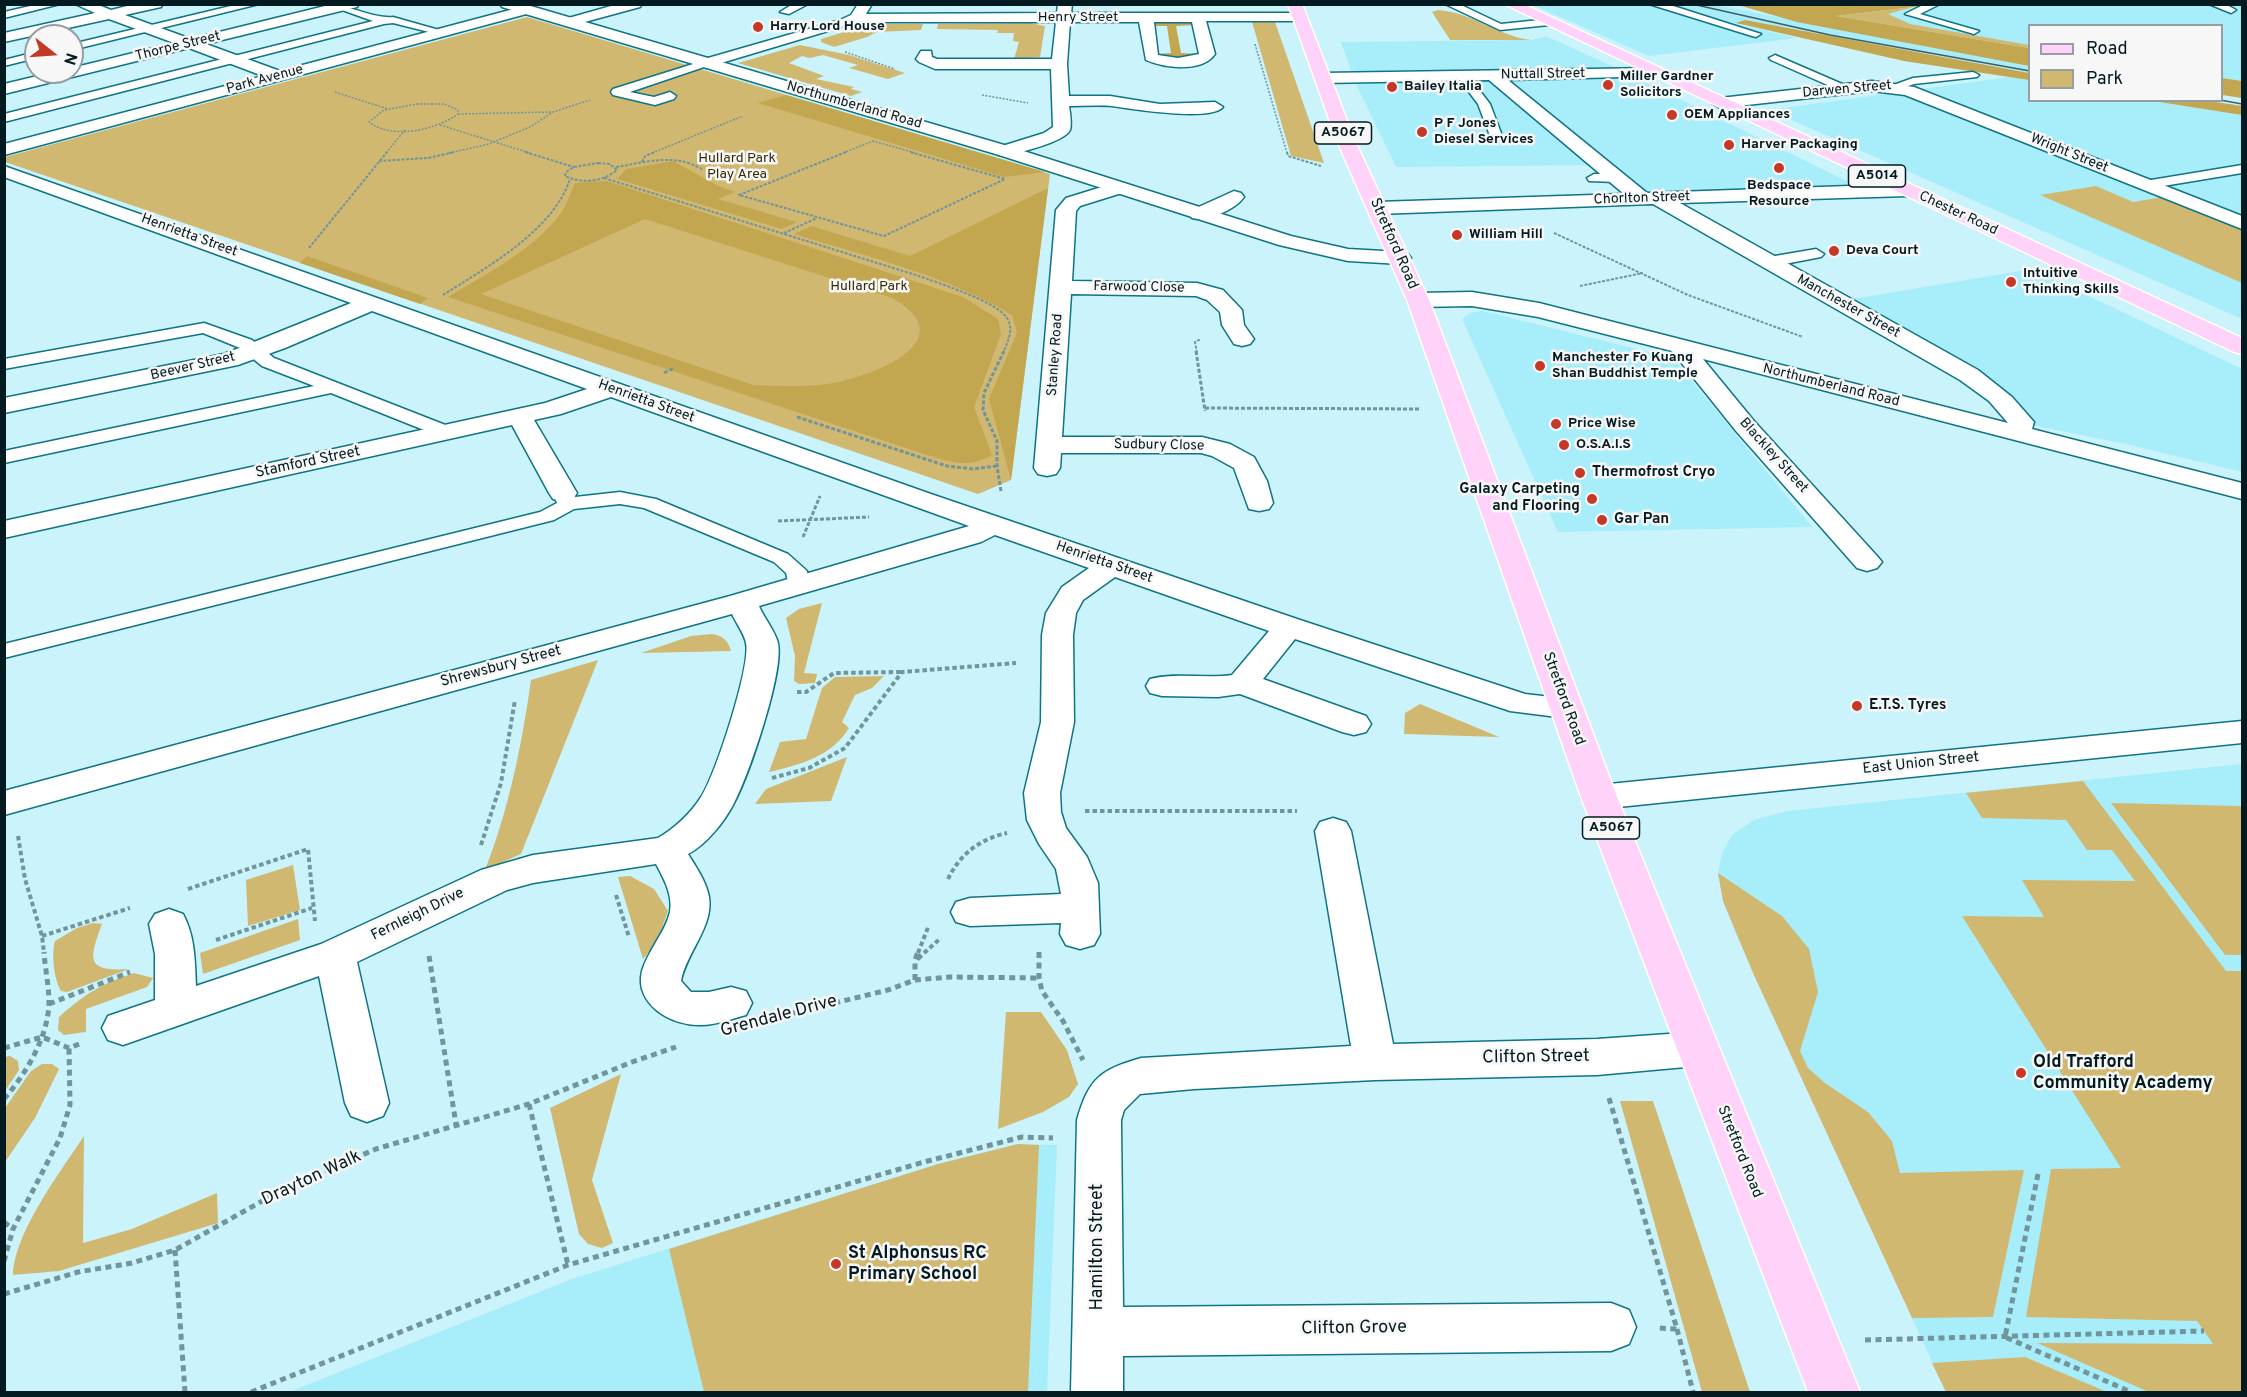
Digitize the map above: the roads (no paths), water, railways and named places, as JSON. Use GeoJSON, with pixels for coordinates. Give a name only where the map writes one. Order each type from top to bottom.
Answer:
{"type":"FeatureCollection","features":[{"type":"Feature","properties":{"kind":"main road","name":"Chester Road"},"geometry":{"type":"LineString","coordinates":[[1511,4],[2242,347]]}},
{"type":"Feature","properties":{"kind":"main road","name":"Stretford Road"},"geometry":{"type":"LineString","coordinates":[[1297,11],[1363,179],[1401,258],[1418,300],[1599,797],[1834,1392]]}},
{"type":"Feature","properties":{"kind":"street"},"geometry":{"type":"LineString","coordinates":[[82,4],[279,76]]}},
{"type":"Feature","properties":{"kind":"street"},"geometry":{"type":"LineString","coordinates":[[65,24],[156,4]]}},
{"type":"Feature","properties":{"kind":"street","name":"Northumberland Road"},"geometry":{"type":"LineString","coordinates":[[507,4],[1005,151],[1199,214],[1322,250],[1347,255],[1401,258]]}},
{"type":"Feature","properties":{"kind":"street"},"geometry":{"type":"LineString","coordinates":[[570,22],[635,4]]}},
{"type":"Feature","properties":{"kind":"street"},"geometry":{"type":"LineString","coordinates":[[856,18],[865,4]]}},
{"type":"Feature","properties":{"kind":"street","name":"Thorpe Street"},"geometry":{"type":"LineString","coordinates":[[4,89],[340,6]]}},
{"type":"Feature","properties":{"kind":"street","name":"Park Avenue"},"geometry":{"type":"LineString","coordinates":[[4,150],[525,10]]}},
{"type":"Feature","properties":{"kind":"street"},"geometry":{"type":"LineString","coordinates":[[1005,151],[1060,132],[1062,101],[1059,64],[1064,11]]}},
{"type":"Feature","properties":{"kind":"street","name":"Henry Street"},"geometry":{"type":"LineString","coordinates":[[706,63],[792,40],[856,18],[1064,11],[1146,18],[1247,17],[1297,11]]}},
{"type":"Feature","properties":{"kind":"street"},"geometry":{"type":"LineString","coordinates":[[1146,18],[1151,57],[1165,61],[1196,60],[1205,57],[1207,54],[1198,17]]}},
{"type":"Feature","properties":{"kind":"street"},"geometry":{"type":"LineString","coordinates":[[4,38],[24,33]]}},
{"type":"Feature","properties":{"kind":"street"},"geometry":{"type":"LineString","coordinates":[[926,54],[924,59],[935,64],[1059,64]]}},
{"type":"Feature","properties":{"kind":"street"},"geometry":{"type":"LineString","coordinates":[[979,64],[982,73],[995,81]]}},
{"type":"Feature","properties":{"kind":"street","name":"Nuttall Street"},"geometry":{"type":"LineString","coordinates":[[1323,78],[1655,73]]}},
{"type":"Feature","properties":{"kind":"street","name":"Manchester Street"},"geometry":{"type":"LineString","coordinates":[[1492,75],[1616,177],[1649,199],[1769,262],[1969,375],[2004,400],[2021,422],[2018,433]]}},
{"type":"Feature","properties":{"kind":"street","name":"Darwen Street"},"geometry":{"type":"LineString","coordinates":[[1720,103],[1872,86],[1894,87]]}},
{"type":"Feature","properties":{"kind":"street","name":"Wright Street"},"geometry":{"type":"LineString","coordinates":[[1894,87],[1925,96],[2242,223]]}},
{"type":"Feature","properties":{"kind":"street"},"geometry":{"type":"LineString","coordinates":[[1062,101],[1110,101],[1160,109],[1224,107]]}},
{"type":"Feature","properties":{"kind":"street","name":"Henrietta Street"},"geometry":{"type":"LineString","coordinates":[[4,171],[918,499],[998,511],[1112,566],[1288,627],[1522,704],[1565,707]]}},
{"type":"Feature","properties":{"kind":"street","name":"Stanley Road"},"geometry":{"type":"LineString","coordinates":[[1048,456],[1066,210],[1073,202],[1118,188]]}},
{"type":"Feature","properties":{"kind":"street","name":"Chorlton Street"},"geometry":{"type":"LineString","coordinates":[[1377,208],[1907,190]]}},
{"type":"Feature","properties":{"kind":"street"},"geometry":{"type":"LineString","coordinates":[[1199,214],[1229,202],[1226,195],[1255,196]]}},
{"type":"Feature","properties":{"kind":"street","name":"Farwood Close"},"geometry":{"type":"LineString","coordinates":[[1061,287],[1197,290],[1215,296],[1231,309],[1230,331]]}},
{"type":"Feature","properties":{"kind":"street","name":"Northumberland Road"},"geometry":{"type":"LineString","coordinates":[[1418,300],[1472,299],[1499,302],[2242,491]]}},
{"type":"Feature","properties":{"kind":"street","name":"Beever Street"},"geometry":{"type":"LineString","coordinates":[[4,406],[206,366],[254,352],[373,302]]}},
{"type":"Feature","properties":{"kind":"street","name":"Blackley Street"},"geometry":{"type":"LineString","coordinates":[[1681,348],[1745,426],[1867,562]]}},
{"type":"Feature","properties":{"kind":"street","name":"Stamford Street"},"geometry":{"type":"LineString","coordinates":[[4,530],[573,404],[610,389]]}},
{"type":"Feature","properties":{"kind":"street"},"geometry":{"type":"LineString","coordinates":[[519,416],[566,498]]}},
{"type":"Feature","properties":{"kind":"street","name":"Sudbury Close"},"geometry":{"type":"LineString","coordinates":[[1048,456],[1166,444],[1210,446],[1245,463],[1264,490]]}},
{"type":"Feature","properties":{"kind":"street","name":"Shrewsbury Street"},"geometry":{"type":"LineString","coordinates":[[11,801],[741,602],[971,536],[998,511]]}},
{"type":"Feature","properties":{"kind":"street"},"geometry":{"type":"LineString","coordinates":[[970,912],[1034,908],[1080,921],[1079,882],[1074,868],[1047,829],[1042,810],[1046,770],[1055,743],[1059,663],[1058,619],[1065,603],[1083,585],[1112,566]]}},
{"type":"Feature","properties":{"kind":"street","name":"Fernleigh Drive"},"geometry":{"type":"LineString","coordinates":[[123,1028],[328,957],[423,915],[494,880],[533,869],[606,860],[667,849],[684,840],[716,804],[726,783],[756,693],[762,667],[762,643],[741,602]]}},
{"type":"Feature","properties":{"kind":"street"},"geometry":{"type":"LineString","coordinates":[[1242,683],[1288,627]]}},
{"type":"Feature","properties":{"kind":"street"},"geometry":{"type":"LineString","coordinates":[[1162,686],[1218,687],[1242,683],[1354,724]]}},
{"type":"Feature","properties":{"kind":"street","name":"East Union Street"},"geometry":{"type":"LineString","coordinates":[[1599,797],[2242,732]]}},
{"type":"Feature","properties":{"kind":"street"},"geometry":{"type":"LineString","coordinates":[[1321,821],[1375,1062]]}},
{"type":"Feature","properties":{"kind":"street"},"geometry":{"type":"LineString","coordinates":[[667,849],[690,899],[688,916],[678,941],[660,972],[660,986],[666,997],[682,1007],[705,1010],[731,1003]]}},
{"type":"Feature","properties":{"kind":"street"},"geometry":{"type":"LineString","coordinates":[[163,907],[175,954],[176,1010]]}},
{"type":"Feature","properties":{"kind":"street"},"geometry":{"type":"LineString","coordinates":[[328,957],[367,1103]]}},
{"type":"Feature","properties":{"kind":"street","name":"Clifton Street"},"geometry":{"type":"LineString","coordinates":[[1101,1122],[1125,1081],[1141,1076],[1194,1071],[1375,1062],[1597,1057],[1697,1049]]}},
{"type":"Feature","properties":{"kind":"street","name":"Hamilton Street"},"geometry":{"type":"LineString","coordinates":[[1097,1392],[1101,1122]]}},
{"type":"Feature","properties":{"kind":"street","name":"Clifton Grove"},"geometry":{"type":"LineString","coordinates":[[1098,1332],[1611,1326]]}},
{"type":"Feature","properties":{"kind":"lane"},"geometry":{"type":"LineString","coordinates":[[4,15],[55,4]]}},
{"type":"Feature","properties":{"kind":"lane"},"geometry":{"type":"LineString","coordinates":[[84,44],[254,4]]}},
{"type":"Feature","properties":{"kind":"lane"},"geometry":{"type":"LineString","coordinates":[[785,12],[803,4]]}},
{"type":"Feature","properties":{"kind":"lane"},"geometry":{"type":"LineString","coordinates":[[1654,4],[1756,34]]}},
{"type":"Feature","properties":{"kind":"lane"},"geometry":{"type":"LineString","coordinates":[[1935,4],[1910,14],[1974,31]]}},
{"type":"Feature","properties":{"kind":"lane"},"geometry":{"type":"LineString","coordinates":[[2214,4],[2230,9]]}},
{"type":"Feature","properties":{"kind":"lane"},"geometry":{"type":"LineString","coordinates":[[340,6],[384,21]]}},
{"type":"Feature","properties":{"kind":"lane"},"geometry":{"type":"LineString","coordinates":[[1444,7],[1464,11],[1500,27],[1549,22]]}},
{"type":"Feature","properties":{"kind":"lane"},"geometry":{"type":"LineString","coordinates":[[4,117],[384,21],[393,20],[441,32]]}},
{"type":"Feature","properties":{"kind":"lane"},"geometry":{"type":"LineString","coordinates":[[4,25],[24,33]]}},
{"type":"Feature","properties":{"kind":"lane"},"geometry":{"type":"LineString","coordinates":[[4,63],[24,58]]}},
{"type":"Feature","properties":{"kind":"lane"},"geometry":{"type":"LineString","coordinates":[[1775,58],[1845,89]]}},
{"type":"Feature","properties":{"kind":"lane"},"geometry":{"type":"LineString","coordinates":[[670,96],[654,101],[616,92],[706,63]]}},
{"type":"Feature","properties":{"kind":"lane","name":"Darwen Street"},"geometry":{"type":"LineString","coordinates":[[1894,87],[1913,81],[1973,75]]}},
{"type":"Feature","properties":{"kind":"lane"},"geometry":{"type":"LineString","coordinates":[[1463,76],[1484,104],[1495,133]]}},
{"type":"Feature","properties":{"kind":"lane"},"geometry":{"type":"LineString","coordinates":[[2145,184],[2242,169]]}},
{"type":"Feature","properties":{"kind":"lane"},"geometry":{"type":"LineString","coordinates":[[1594,178],[1616,177]]}},
{"type":"Feature","properties":{"kind":"lane"},"geometry":{"type":"LineString","coordinates":[[1769,262],[1816,254]]}},
{"type":"Feature","properties":{"kind":"lane"},"geometry":{"type":"LineString","coordinates":[[4,364],[204,328],[246,344],[268,362],[446,432]]}},
{"type":"Feature","properties":{"kind":"lane"},"geometry":{"type":"LineString","coordinates":[[4,457],[330,388]]}},
{"type":"Feature","properties":{"kind":"lane"},"geometry":{"type":"LineString","coordinates":[[4,651],[547,516],[561,510],[566,498],[620,498],[649,503],[781,558],[796,571],[798,585]]}},
{"type":"Feature","properties":{"kind":"tram line"},"geometry":{"type":"LineString","coordinates":[[1692,4],[1830,35],[2028,71]]}},
{"type":"Feature","properties":{"kind":"tram line"},"geometry":{"type":"LineString","coordinates":[[2223,101],[2242,104]]}},
{"type":"Feature","properties":{"kind":"place","name":"Harry Lord House"},"geometry":{"type":"Point","coordinates":[758,27]}},
{"type":"Feature","properties":{"kind":"place","name":"Miller Gardner Solicitors"},"geometry":{"type":"Point","coordinates":[1608,85]}},
{"type":"Feature","properties":{"kind":"place","name":"Bailey Italia"},"geometry":{"type":"Point","coordinates":[1392,87]}},
{"type":"Feature","properties":{"kind":"place","name":"OEM Appliances"},"geometry":{"type":"Point","coordinates":[1672,115]}},
{"type":"Feature","properties":{"kind":"place","name":"P F Jones Diesel Services"},"geometry":{"type":"Point","coordinates":[1422,132]}},
{"type":"Feature","properties":{"kind":"place","name":"Harver Packaging"},"geometry":{"type":"Point","coordinates":[1729,145]}},
{"type":"Feature","properties":{"kind":"place","name":"Bedspace Resource"},"geometry":{"type":"Point","coordinates":[1779,168]}},
{"type":"Feature","properties":{"kind":"place","name":"William Hill"},"geometry":{"type":"Point","coordinates":[1457,235]}},
{"type":"Feature","properties":{"kind":"place","name":"Deva Court"},"geometry":{"type":"Point","coordinates":[1834,251]}},
{"type":"Feature","properties":{"kind":"place","name":"Intuitive Thinking Skills"},"geometry":{"type":"Point","coordinates":[2011,282]}},
{"type":"Feature","properties":{"kind":"place","name":"Manchester Fo Kuang Shan Buddhist Temple"},"geometry":{"type":"Point","coordinates":[1540,366]}},
{"type":"Feature","properties":{"kind":"place","name":"Price Wise"},"geometry":{"type":"Point","coordinates":[1556,424]}},
{"type":"Feature","properties":{"kind":"place","name":"O.S.A.I.S"},"geometry":{"type":"Point","coordinates":[1564,445]}},
{"type":"Feature","properties":{"kind":"place","name":"Thermofrost Cryo"},"geometry":{"type":"Point","coordinates":[1580,473]}},
{"type":"Feature","properties":{"kind":"place","name":"Galaxy Carpeting and Flooring"},"geometry":{"type":"Point","coordinates":[1592,499]}},
{"type":"Feature","properties":{"kind":"place","name":"Gar Pan"},"geometry":{"type":"Point","coordinates":[1602,520]}},
{"type":"Feature","properties":{"kind":"place","name":"E.T.S. Tyres"},"geometry":{"type":"Point","coordinates":[1857,706]}},
{"type":"Feature","properties":{"kind":"place","name":"Old Trafford Community Academy"},"geometry":{"type":"Point","coordinates":[2021,1073]}},
{"type":"Feature","properties":{"kind":"place","name":"St Alphonsus RC Primary School"},"geometry":{"type":"Point","coordinates":[836,1264]}},
{"type":"Feature","properties":{"kind":"park label","name":"Hullard Park Play Area"},"geometry":{"type":"Point","coordinates":[737,168]}},
{"type":"Feature","properties":{"kind":"park label","name":"Hullard Park"},"geometry":{"type":"Point","coordinates":[869,287]}}]}
